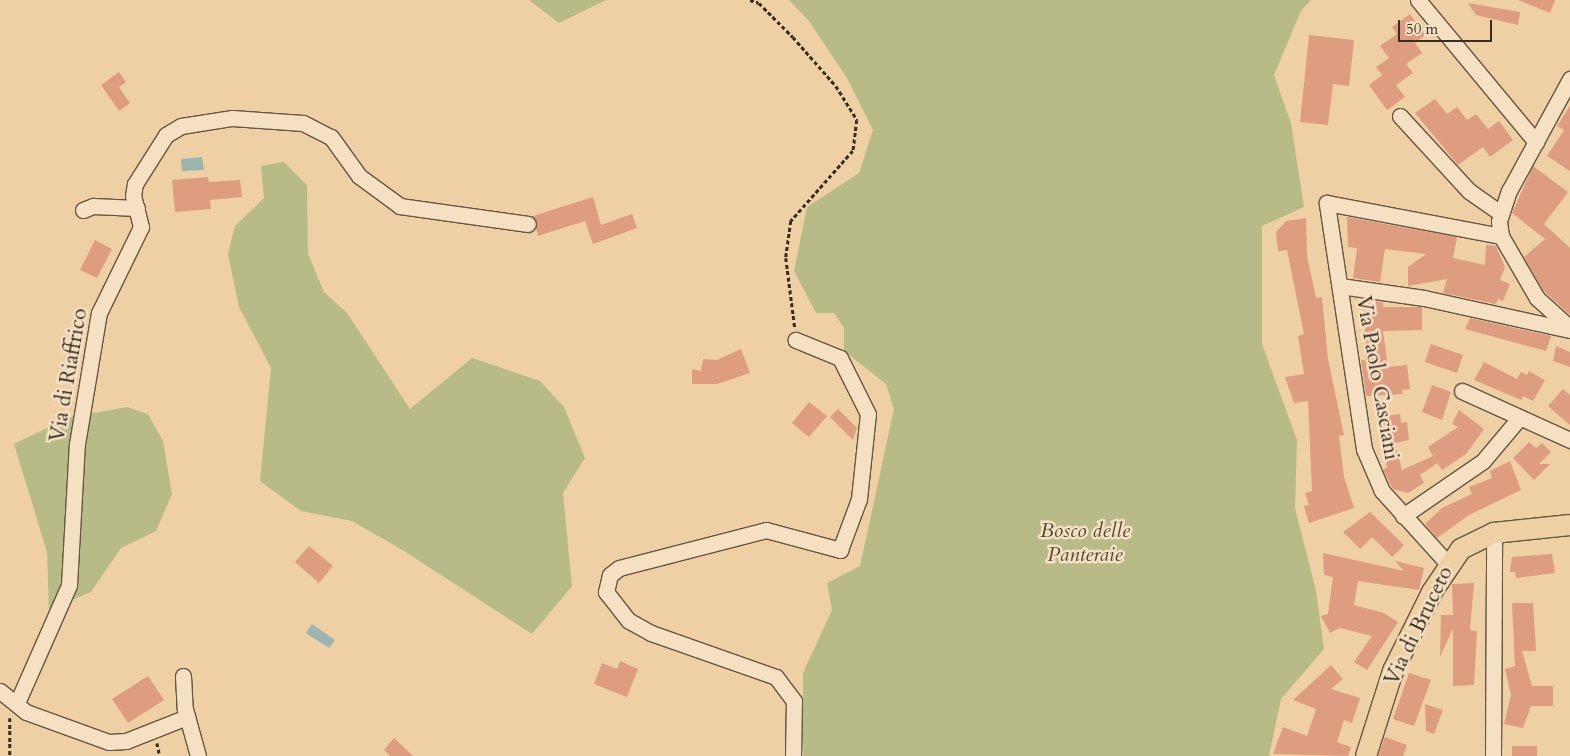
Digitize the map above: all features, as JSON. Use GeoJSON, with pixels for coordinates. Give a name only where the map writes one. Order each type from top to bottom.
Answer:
{"type":"FeatureCollection","features":[{"type":"Feature","properties":{"kind":"main road","name":"Via di Bruceto"},"geometry":{"type":"LineString","coordinates":[[1366,756],[1393,671],[1448,564],[1466,544],[1494,533],[1570,525]]}},
{"type":"Feature","properties":{"kind":"street"},"geometry":{"type":"LineString","coordinates":[[1418,0],[1536,142]]}},
{"type":"Feature","properties":{"kind":"street"},"geometry":{"type":"LineString","coordinates":[[1570,80],[1500,213],[1501,236],[1536,298],[1570,329]]}},
{"type":"Feature","properties":{"kind":"street"},"geometry":{"type":"LineString","coordinates":[[1400,116],[1469,191],[1500,213]]}},
{"type":"Feature","properties":{"kind":"street","name":"Via di Riaffrico"},"geometry":{"type":"LineString","coordinates":[[17,703],[69,585],[77,444],[96,325],[141,227],[133,196],[138,176],[171,130],[206,120],[258,117],[319,128],[370,187],[400,206],[528,224]]}},
{"type":"Feature","properties":{"kind":"street","name":"Via Paolo Casciani"},"geometry":{"type":"LineString","coordinates":[[1448,564],[1382,491],[1364,449],[1327,203],[1501,236]]}},
{"type":"Feature","properties":{"kind":"street"},"geometry":{"type":"LineString","coordinates":[[83,210],[93,206],[137,208]]}},
{"type":"Feature","properties":{"kind":"street"},"geometry":{"type":"LineString","coordinates":[[1340,286],[1424,298],[1570,329]]}},
{"type":"Feature","properties":{"kind":"street"},"geometry":{"type":"LineString","coordinates":[[793,756],[797,720],[787,687],[753,667],[651,633],[628,620],[614,606],[606,583],[619,568],[766,530],[840,550],[859,499],[868,414],[840,358],[796,340]]}},
{"type":"Feature","properties":{"kind":"street"},"geometry":{"type":"LineString","coordinates":[[1462,392],[1570,440]]}},
{"type":"Feature","properties":{"kind":"street"},"geometry":{"type":"LineString","coordinates":[[1403,516],[1483,460],[1520,417]]}},
{"type":"Feature","properties":{"kind":"street"},"geometry":{"type":"LineString","coordinates":[[1494,533],[1494,756]]}},
{"type":"Feature","properties":{"kind":"street"},"geometry":{"type":"LineString","coordinates":[[184,676],[187,717],[198,756]]}},
{"type":"Feature","properties":{"kind":"street"},"geometry":{"type":"LineString","coordinates":[[0,691],[26,712],[109,742],[126,741],[187,717]]}},
{"type":"Feature","properties":{"kind":"path"},"geometry":{"type":"LineString","coordinates":[[750,0],[759,2],[793,37],[836,86],[858,120],[853,151],[791,221],[787,292],[796,340]]}},
{"type":"Feature","properties":{"kind":"path"},"geometry":{"type":"LineString","coordinates":[[10,756],[10,715],[17,703]]}},
{"type":"Feature","properties":{"kind":"green space"},"geometry":{"type":"Polygon","coordinates":[[[529,0],[606,0],[559,23],[529,0]]]}},
{"type":"Feature","properties":{"kind":"green space","name":"Bosco delle Panteraie"},"geometry":{"type":"Polygon","coordinates":[[[789,0],[1311,0],[1301,11],[1274,75],[1291,123],[1304,207],[1262,226],[1262,344],[1297,440],[1295,508],[1316,591],[1324,649],[1281,699],[1269,756],[803,756],[803,673],[832,610],[827,583],[860,566],[894,409],[886,384],[844,351],[844,328],[834,313],[816,313],[794,271],[807,207],[859,173],[873,130],[847,78],[809,21],[789,0]]]}},
{"type":"Feature","properties":{"kind":"green space"},"geometry":{"type":"Polygon","coordinates":[[[284,162],[307,185],[308,254],[324,292],[347,313],[410,409],[472,358],[540,381],[564,407],[585,458],[563,493],[572,586],[532,634],[404,551],[352,521],[301,511],[260,481],[271,368],[239,307],[228,254],[235,226],[264,198],[261,166],[284,162]]]}},
{"type":"Feature","properties":{"kind":"green space"},"geometry":{"type":"Polygon","coordinates":[[[127,407],[148,414],[163,441],[172,494],[156,531],[121,548],[91,592],[49,610],[47,552],[14,444],[68,418],[127,407]]]}},
{"type":"Feature","properties":{"kind":"water"},"geometry":{"type":"Polygon","coordinates":[[[202,157],[204,170],[182,171],[181,159],[202,157]]]}},
{"type":"Feature","properties":{"kind":"water"},"geometry":{"type":"Polygon","coordinates":[[[312,624],[335,640],[329,648],[306,633],[312,624]]]}},
{"type":"Feature","properties":{"kind":"building"},"geometry":{"type":"Polygon","coordinates":[[[1518,0],[1555,0],[1550,13],[1518,0]]]}},
{"type":"Feature","properties":{"kind":"building"},"geometry":{"type":"Polygon","coordinates":[[[1468,3],[1520,12],[1518,25],[1476,15],[1468,3]]]}},
{"type":"Feature","properties":{"kind":"building"},"geometry":{"type":"Polygon","coordinates":[[[1410,14],[1425,35],[1415,43],[1422,53],[1406,64],[1413,73],[1396,85],[1405,97],[1387,110],[1369,85],[1382,75],[1376,67],[1389,58],[1380,46],[1397,34],[1392,27],[1410,14]]]}},
{"type":"Feature","properties":{"kind":"building"},"geometry":{"type":"Polygon","coordinates":[[[1309,35],[1354,40],[1349,86],[1333,84],[1328,125],[1300,122],[1309,35]]]}},
{"type":"Feature","properties":{"kind":"building"},"geometry":{"type":"Polygon","coordinates":[[[119,72],[126,82],[119,87],[130,103],[119,111],[101,85],[119,72]]]}},
{"type":"Feature","properties":{"kind":"building"},"geometry":{"type":"Polygon","coordinates":[[[1435,99],[1447,114],[1457,107],[1467,120],[1476,114],[1488,129],[1499,121],[1513,140],[1490,157],[1483,147],[1458,165],[1415,113],[1435,99]]]}},
{"type":"Feature","properties":{"kind":"building"},"geometry":{"type":"Polygon","coordinates":[[[1570,106],[1570,171],[1547,156],[1564,130],[1557,126],[1570,106]]]}},
{"type":"Feature","properties":{"kind":"building"},"geometry":{"type":"Polygon","coordinates":[[[1533,166],[1568,192],[1544,224],[1570,248],[1570,315],[1543,290],[1524,257],[1545,239],[1512,213],[1533,166]]]}},
{"type":"Feature","properties":{"kind":"building"},"geometry":{"type":"Polygon","coordinates":[[[208,177],[209,182],[240,180],[242,197],[210,200],[211,209],[175,212],[172,180],[208,177]]]}},
{"type":"Feature","properties":{"kind":"building"},"geometry":{"type":"Polygon","coordinates":[[[593,197],[601,225],[632,214],[637,228],[593,244],[585,221],[538,236],[533,216],[593,197]]]}},
{"type":"Feature","properties":{"kind":"building"},"geometry":{"type":"Polygon","coordinates":[[[1347,217],[1457,237],[1453,258],[1485,265],[1486,245],[1496,246],[1505,267],[1500,280],[1510,284],[1503,301],[1498,299],[1496,304],[1443,293],[1447,279],[1408,286],[1408,267],[1426,254],[1385,249],[1380,282],[1353,278],[1357,248],[1348,247],[1347,217]]]}},
{"type":"Feature","properties":{"kind":"building"},"geometry":{"type":"Polygon","coordinates":[[[1306,218],[1307,256],[1316,298],[1322,297],[1328,359],[1344,435],[1339,436],[1344,477],[1354,508],[1309,523],[1304,506],[1309,505],[1305,493],[1312,491],[1308,401],[1294,403],[1285,377],[1304,374],[1298,336],[1304,334],[1287,250],[1278,251],[1276,232],[1286,221],[1306,218]]]}},
{"type":"Feature","properties":{"kind":"building"},"geometry":{"type":"Polygon","coordinates":[[[95,240],[112,249],[97,278],[80,270],[95,240]]]}},
{"type":"Feature","properties":{"kind":"building"},"geometry":{"type":"Polygon","coordinates":[[[1364,301],[1383,302],[1383,307],[1422,307],[1422,330],[1383,331],[1388,367],[1407,365],[1410,389],[1402,390],[1403,394],[1366,396],[1361,360],[1365,360],[1364,301]]]}},
{"type":"Feature","properties":{"kind":"building"},"geometry":{"type":"Polygon","coordinates":[[[1470,318],[1551,336],[1546,351],[1465,329],[1470,318]]]}},
{"type":"Feature","properties":{"kind":"building"},"geometry":{"type":"Polygon","coordinates":[[[1431,344],[1463,355],[1457,373],[1425,362],[1431,344]]]}},
{"type":"Feature","properties":{"kind":"building"},"geometry":{"type":"Polygon","coordinates":[[[1556,346],[1570,352],[1570,367],[1553,361],[1556,346]]]}},
{"type":"Feature","properties":{"kind":"building"},"geometry":{"type":"Polygon","coordinates":[[[741,349],[750,373],[717,384],[692,384],[692,369],[701,371],[703,359],[717,360],[741,349]]]}},
{"type":"Feature","properties":{"kind":"building"},"geometry":{"type":"Polygon","coordinates":[[[1484,362],[1517,379],[1521,372],[1527,375],[1529,371],[1545,380],[1533,401],[1523,396],[1521,400],[1474,380],[1484,362]]]}},
{"type":"Feature","properties":{"kind":"building"},"geometry":{"type":"Polygon","coordinates":[[[1432,385],[1451,392],[1442,420],[1422,412],[1432,385]]]}},
{"type":"Feature","properties":{"kind":"building"},"geometry":{"type":"Polygon","coordinates":[[[1563,389],[1570,395],[1570,425],[1548,406],[1563,389]]]}},
{"type":"Feature","properties":{"kind":"building"},"geometry":{"type":"Polygon","coordinates":[[[809,402],[827,416],[809,437],[792,423],[809,402]]]}},
{"type":"Feature","properties":{"kind":"building"},"geometry":{"type":"Polygon","coordinates":[[[838,409],[857,428],[853,440],[830,417],[838,409]]]}},
{"type":"Feature","properties":{"kind":"building"},"geometry":{"type":"Polygon","coordinates":[[[1459,410],[1484,429],[1466,454],[1442,470],[1437,463],[1420,475],[1424,483],[1408,493],[1393,489],[1383,470],[1387,468],[1377,417],[1400,414],[1401,423],[1407,422],[1409,440],[1395,443],[1402,470],[1433,456],[1428,447],[1458,427],[1452,424],[1459,410]]]}},
{"type":"Feature","properties":{"kind":"building"},"geometry":{"type":"Polygon","coordinates":[[[1529,442],[1536,448],[1542,443],[1551,452],[1539,464],[1550,464],[1534,480],[1513,458],[1529,442]]]}},
{"type":"Feature","properties":{"kind":"building"},"geometry":{"type":"Polygon","coordinates":[[[1510,461],[1521,490],[1469,515],[1437,538],[1425,524],[1442,508],[1472,494],[1469,487],[1492,478],[1490,471],[1510,461]]]}},
{"type":"Feature","properties":{"kind":"building"},"geometry":{"type":"Polygon","coordinates":[[[1370,512],[1404,545],[1392,557],[1372,537],[1360,549],[1343,532],[1370,512]]]}},
{"type":"Feature","properties":{"kind":"building"},"geometry":{"type":"Polygon","coordinates":[[[309,546],[333,566],[319,583],[295,562],[309,546]]]}},
{"type":"Feature","properties":{"kind":"building"},"geometry":{"type":"Polygon","coordinates":[[[1323,553],[1404,571],[1395,561],[1424,568],[1419,590],[1358,581],[1354,605],[1384,613],[1398,622],[1367,670],[1354,662],[1372,636],[1340,628],[1330,633],[1321,616],[1328,614],[1333,577],[1324,575],[1323,553]]]}},
{"type":"Feature","properties":{"kind":"building"},"geometry":{"type":"Polygon","coordinates":[[[1552,554],[1555,573],[1516,578],[1515,572],[1510,572],[1512,557],[1552,554]]]}},
{"type":"Feature","properties":{"kind":"building"},"geometry":{"type":"Polygon","coordinates":[[[1474,583],[1470,630],[1477,631],[1474,685],[1453,686],[1453,628],[1440,657],[1441,615],[1453,615],[1452,584],[1474,583]]]}},
{"type":"Feature","properties":{"kind":"building"},"geometry":{"type":"Polygon","coordinates":[[[1512,603],[1533,603],[1536,651],[1522,651],[1532,686],[1553,686],[1553,706],[1531,706],[1523,728],[1504,724],[1511,695],[1505,669],[1515,666],[1512,603]]]}},
{"type":"Feature","properties":{"kind":"building"},"geometry":{"type":"Polygon","coordinates":[[[620,661],[638,669],[627,697],[594,684],[602,663],[617,669],[620,661]]]}},
{"type":"Feature","properties":{"kind":"building"},"geometry":{"type":"Polygon","coordinates":[[[1331,665],[1343,679],[1331,689],[1360,698],[1352,723],[1344,720],[1337,742],[1351,747],[1348,756],[1273,754],[1283,727],[1307,736],[1316,709],[1293,700],[1331,665]]]}},
{"type":"Feature","properties":{"kind":"building"},"geometry":{"type":"Polygon","coordinates":[[[1409,673],[1431,680],[1414,726],[1393,719],[1409,673]]]}},
{"type":"Feature","properties":{"kind":"building"},"geometry":{"type":"Polygon","coordinates":[[[148,676],[164,700],[128,723],[112,699],[148,676]]]}},
{"type":"Feature","properties":{"kind":"building"},"geometry":{"type":"Polygon","coordinates":[[[1425,704],[1443,710],[1434,734],[1426,731],[1425,704]]]}},
{"type":"Feature","properties":{"kind":"building"},"geometry":{"type":"Polygon","coordinates":[[[1385,737],[1407,745],[1403,756],[1378,756],[1385,737]]]}},
{"type":"Feature","properties":{"kind":"building"},"geometry":{"type":"Polygon","coordinates":[[[394,738],[413,756],[390,756],[384,750],[394,738]]]}},
{"type":"Feature","properties":{"kind":"building"},"geometry":{"type":"Polygon","coordinates":[[[1512,746],[1537,746],[1537,756],[1512,756],[1512,746]]]}}]}
